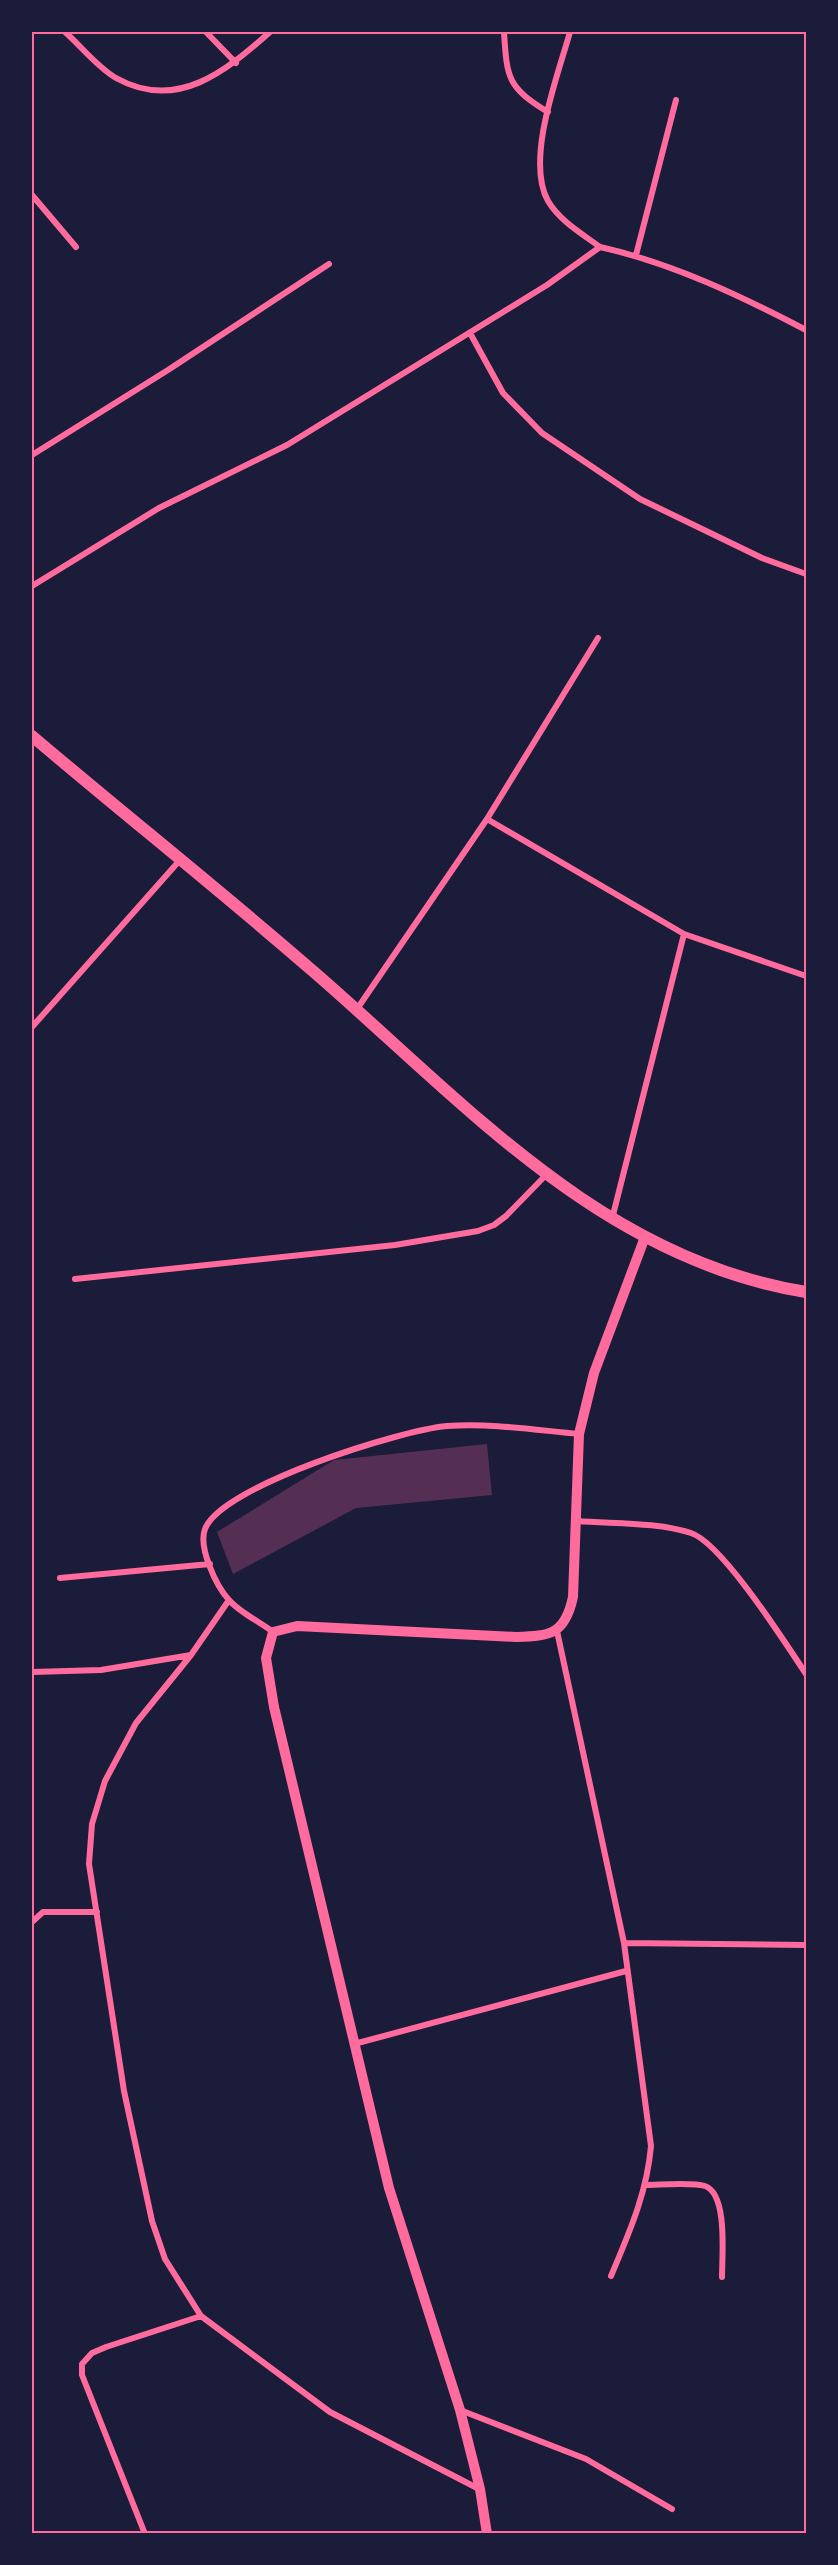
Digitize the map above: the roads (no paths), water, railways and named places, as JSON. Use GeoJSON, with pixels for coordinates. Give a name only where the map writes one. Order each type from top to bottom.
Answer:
{"type":"FeatureCollection","features":[{"type":"Feature","properties":{"kind":"main road"},"geometry":{"type":"LineString","coordinates":[[32,736],[234,901],[546,1175],[612,1220],[645,1237],[728,1272],[807,1292]]}},
{"type":"Feature","properties":{"kind":"street"},"geometry":{"type":"LineString","coordinates":[[65,32],[114,77],[136,87],[164,90],[194,87],[236,63],[270,32]]}},
{"type":"Feature","properties":{"kind":"street"},"geometry":{"type":"LineString","coordinates":[[206,32],[236,63]]}},
{"type":"Feature","properties":{"kind":"street"},"geometry":{"type":"LineString","coordinates":[[504,32],[506,62],[516,88],[522,96],[548,112]]}},
{"type":"Feature","properties":{"kind":"street"},"geometry":{"type":"LineString","coordinates":[[570,32],[548,112],[540,181],[548,201],[560,217],[600,247],[636,255],[748,300],[807,330]]}},
{"type":"Feature","properties":{"kind":"street"},"geometry":{"type":"LineString","coordinates":[[636,255],[676,99]]}},
{"type":"Feature","properties":{"kind":"street"},"geometry":{"type":"LineString","coordinates":[[32,195],[76,247]]}},
{"type":"Feature","properties":{"kind":"street"},"geometry":{"type":"LineString","coordinates":[[32,586],[159,508],[287,445],[547,285],[600,247]]}},
{"type":"Feature","properties":{"kind":"street"},"geometry":{"type":"LineString","coordinates":[[32,455],[168,370],[329,264]]}},
{"type":"Feature","properties":{"kind":"street"},"geometry":{"type":"LineString","coordinates":[[470,333],[503,393],[542,433],[640,499],[762,558],[807,574]]}},
{"type":"Feature","properties":{"kind":"street"},"geometry":{"type":"LineString","coordinates":[[357,1009],[486,819],[598,638]]}},
{"type":"Feature","properties":{"kind":"street"},"geometry":{"type":"LineString","coordinates":[[486,819],[684,934],[807,976]]}},
{"type":"Feature","properties":{"kind":"street"},"geometry":{"type":"LineString","coordinates":[[32,1027],[180,859]]}},
{"type":"Feature","properties":{"kind":"street"},"geometry":{"type":"LineString","coordinates":[[612,1220],[684,934]]}},
{"type":"Feature","properties":{"kind":"street"},"geometry":{"type":"LineString","coordinates":[[75,1279],[394,1245],[478,1231],[494,1225],[506,1216],[546,1175]]}},
{"type":"Feature","properties":{"kind":"street"},"geometry":{"type":"LineString","coordinates":[[273,1632],[297,1626],[516,1637],[537,1636],[557,1631],[568,1617],[573,1597],[579,1434],[594,1373],[645,1237]]}},
{"type":"Feature","properties":{"kind":"street"},"geometry":{"type":"LineString","coordinates":[[273,1632],[229,1600],[202,1549],[204,1530],[214,1514],[279,1478],[334,1455],[384,1439],[445,1426],[493,1425],[579,1434]]}},
{"type":"Feature","properties":{"kind":"street"},"geometry":{"type":"LineString","coordinates":[[577,1521],[669,1529],[693,1534],[715,1550],[807,1674]]}},
{"type":"Feature","properties":{"kind":"street"},"geometry":{"type":"LineString","coordinates":[[60,1578],[210,1564]]}},
{"type":"Feature","properties":{"kind":"street"},"geometry":{"type":"LineString","coordinates":[[229,1600],[191,1655],[136,1724],[105,1782],[92,1824],[90,1864],[124,2091],[152,2221],[165,2259],[201,2316],[330,2412],[480,2489]]}},
{"type":"Feature","properties":{"kind":"street"},"geometry":{"type":"LineString","coordinates":[[557,1631],[624,1943],[651,2146],[638,2211],[611,2276]]}},
{"type":"Feature","properties":{"kind":"street"},"geometry":{"type":"LineString","coordinates":[[273,1632],[266,1658],[274,1707],[354,2044],[389,2188],[460,2410],[480,2489],[488,2534]]}},
{"type":"Feature","properties":{"kind":"street"},"geometry":{"type":"LineString","coordinates":[[32,1672],[100,1670],[191,1655]]}},
{"type":"Feature","properties":{"kind":"street"},"geometry":{"type":"LineString","coordinates":[[32,1922],[43,1912],[97,1912]]}},
{"type":"Feature","properties":{"kind":"street"},"geometry":{"type":"LineString","coordinates":[[624,1943],[807,1945]]}},
{"type":"Feature","properties":{"kind":"street"},"geometry":{"type":"LineString","coordinates":[[354,2044],[626,1971]]}},
{"type":"Feature","properties":{"kind":"street"},"geometry":{"type":"LineString","coordinates":[[645,2185],[705,2186],[715,2193],[720,2206],[722,2277]]}},
{"type":"Feature","properties":{"kind":"street"},"geometry":{"type":"LineString","coordinates":[[145,2534],[82,2375],[82,2364],[92,2353],[106,2347],[201,2316]]}},
{"type":"Feature","properties":{"kind":"street"},"geometry":{"type":"LineString","coordinates":[[460,2410],[586,2459],[672,2509]]}}]}
